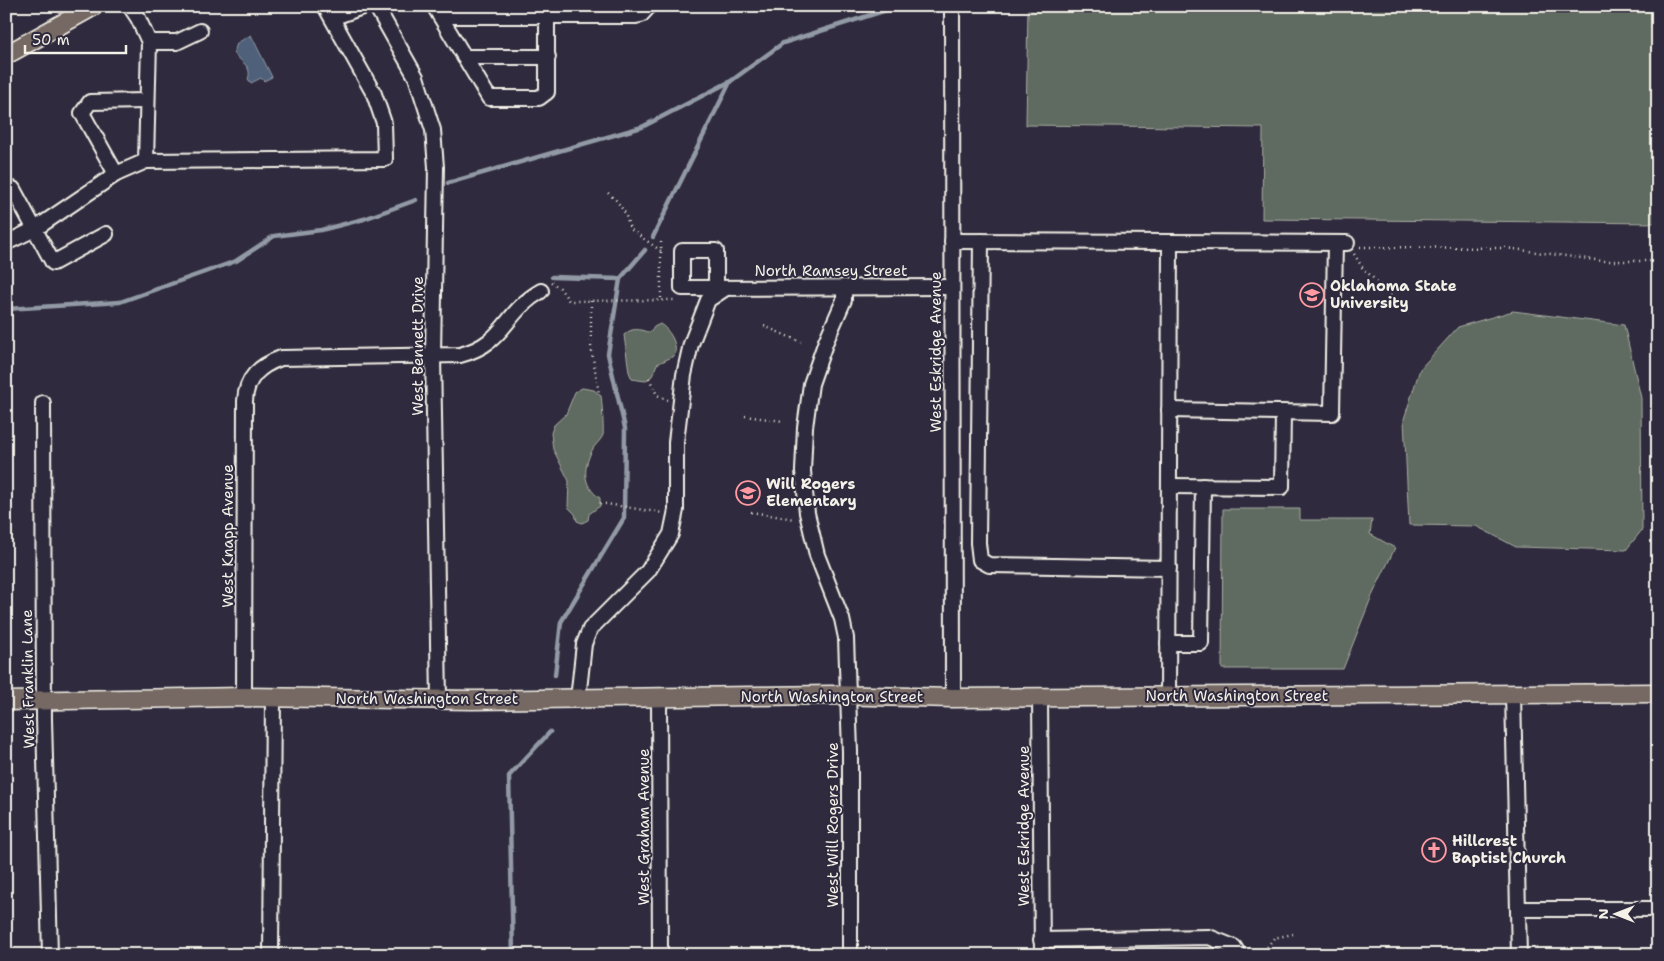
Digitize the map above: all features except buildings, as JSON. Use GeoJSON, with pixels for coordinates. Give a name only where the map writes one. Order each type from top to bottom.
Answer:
{"type":"FeatureCollection","features":[{"type":"Feature","properties":{"kind":"main road"},"geometry":{"type":"LineString","coordinates":[[6,55],[94,6]]}},
{"type":"Feature","properties":{"kind":"main road","name":"North Washington Street"},"geometry":{"type":"LineString","coordinates":[[6,701],[244,697],[658,699],[848,696],[953,698],[1658,693]]}},
{"type":"Feature","properties":{"kind":"street"},"geometry":{"type":"LineString","coordinates":[[130,6],[149,42],[146,101],[146,161]]}},
{"type":"Feature","properties":{"kind":"street"},"geometry":{"type":"LineString","coordinates":[[6,243],[35,229],[116,174],[146,161],[385,160],[384,123],[374,94],[329,12],[365,6]]}},
{"type":"Feature","properties":{"kind":"street","name":"West Bennett Drive"},"geometry":{"type":"LineString","coordinates":[[376,6],[416,77],[433,130],[436,167],[433,356],[439,699]]}},
{"type":"Feature","properties":{"kind":"street"},"geometry":{"type":"LineString","coordinates":[[437,11],[547,11],[636,16],[641,15],[649,6]]}},
{"type":"Feature","properties":{"kind":"street","name":"West Eskridge Avenue"},"geometry":{"type":"LineString","coordinates":[[952,6],[953,698]]}},
{"type":"Feature","properties":{"kind":"street"},"geometry":{"type":"LineString","coordinates":[[437,11],[489,98],[539,98],[547,92],[548,84],[547,11]]}},
{"type":"Feature","properties":{"kind":"street"},"geometry":{"type":"LineString","coordinates":[[149,42],[177,42],[200,31]]}},
{"type":"Feature","properties":{"kind":"street"},"geometry":{"type":"LineString","coordinates":[[464,57],[548,57]]}},
{"type":"Feature","properties":{"kind":"street"},"geometry":{"type":"LineString","coordinates":[[116,174],[82,113],[90,102],[146,101]]}},
{"type":"Feature","properties":{"kind":"street"},"geometry":{"type":"LineString","coordinates":[[6,193],[13,189],[53,264],[106,234]]}},
{"type":"Feature","properties":{"kind":"street"},"geometry":{"type":"LineString","coordinates":[[952,241],[1341,243],[1332,413],[1169,410]]}},
{"type":"Feature","properties":{"kind":"street"},"geometry":{"type":"LineString","coordinates":[[981,241],[978,543],[980,560],[989,565],[1169,568]]}},
{"type":"Feature","properties":{"kind":"street"},"geometry":{"type":"LineString","coordinates":[[1168,697],[1170,242]]}},
{"type":"Feature","properties":{"kind":"street"},"geometry":{"type":"LineString","coordinates":[[433,356],[460,355],[487,344],[497,336],[518,307],[545,286]]}},
{"type":"Feature","properties":{"kind":"street","name":"West Will Rogers Drive"},"geometry":{"type":"LineString","coordinates":[[844,286],[844,300],[826,341],[811,384],[805,427],[803,471],[816,555],[845,628],[850,751],[850,955]]}},
{"type":"Feature","properties":{"kind":"street","name":"North Ramsey Street"},"geometry":{"type":"LineString","coordinates":[[675,516],[676,442],[684,375],[691,344],[708,300],[721,288],[952,287]]}},
{"type":"Feature","properties":{"kind":"street","name":"West Knapp Avenue"},"geometry":{"type":"LineString","coordinates":[[244,697],[245,401],[252,376],[264,366],[281,358],[433,356]]}},
{"type":"Feature","properties":{"kind":"street","name":"West Franklin Lane"},"geometry":{"type":"LineString","coordinates":[[43,403],[44,700],[50,955]]}},
{"type":"Feature","properties":{"kind":"street"},"geometry":{"type":"LineString","coordinates":[[1169,486],[1282,487],[1283,412]]}},
{"type":"Feature","properties":{"kind":"street"},"geometry":{"type":"LineString","coordinates":[[1168,643],[1201,643],[1203,486]]}},
{"type":"Feature","properties":{"kind":"street"},"geometry":{"type":"LineString","coordinates":[[578,699],[584,644],[590,629],[648,571],[671,534],[675,516]]}},
{"type":"Feature","properties":{"kind":"street"},"geometry":{"type":"LineString","coordinates":[[1513,694],[1519,955]]}},
{"type":"Feature","properties":{"kind":"street","name":"West Eskridge Avenue"},"geometry":{"type":"LineString","coordinates":[[1040,697],[1042,955]]}},
{"type":"Feature","properties":{"kind":"street"},"geometry":{"type":"LineString","coordinates":[[272,955],[274,698]]}},
{"type":"Feature","properties":{"kind":"street","name":"West Graham Avenue"},"geometry":{"type":"LineString","coordinates":[[658,699],[660,955]]}},
{"type":"Feature","properties":{"kind":"street"},"geometry":{"type":"LineString","coordinates":[[1518,909],[1658,909]]}},
{"type":"Feature","properties":{"kind":"street"},"geometry":{"type":"LineString","coordinates":[[1041,940],[1209,937],[1224,941],[1234,947],[1239,955]]}},
{"type":"Feature","properties":{"kind":"path"},"geometry":{"type":"LineString","coordinates":[[608,193],[618,201],[630,229],[661,251]]}},
{"type":"Feature","properties":{"kind":"path"},"geometry":{"type":"LineString","coordinates":[[661,242],[662,300]]}},
{"type":"Feature","properties":{"kind":"path"},"geometry":{"type":"LineString","coordinates":[[1341,243],[1359,247],[1506,248],[1603,260],[1658,261]]}},
{"type":"Feature","properties":{"kind":"path"},"geometry":{"type":"LineString","coordinates":[[1341,243],[1362,268],[1408,313]]}},
{"type":"Feature","properties":{"kind":"path"},"geometry":{"type":"LineString","coordinates":[[545,286],[560,288],[569,301],[680,300]]}},
{"type":"Feature","properties":{"kind":"path"},"geometry":{"type":"LineString","coordinates":[[592,301],[591,346],[599,394]]}},
{"type":"Feature","properties":{"kind":"path"},"geometry":{"type":"LineString","coordinates":[[764,326],[801,342]]}},
{"type":"Feature","properties":{"kind":"path"},"geometry":{"type":"LineString","coordinates":[[745,416],[783,421]]}},
{"type":"Feature","properties":{"kind":"path"},"geometry":{"type":"LineString","coordinates":[[600,503],[609,503],[675,516]]}},
{"type":"Feature","properties":{"kind":"path"},"geometry":{"type":"LineString","coordinates":[[751,512],[785,516],[810,524]]}},
{"type":"Feature","properties":{"kind":"path"},"geometry":{"type":"LineString","coordinates":[[1261,955],[1274,938],[1292,934]]}},
{"type":"Feature","properties":{"kind":"shaded area"},"geometry":{"type":"Polygon","coordinates":[[[1028,6],[1658,6],[1658,223],[1262,219],[1263,128],[1026,125],[1028,6]]]}},
{"type":"Feature","properties":{"kind":"shaded area"},"geometry":{"type":"Polygon","coordinates":[[[1513,311],[1624,325],[1641,398],[1642,530],[1626,550],[1516,547],[1476,526],[1409,525],[1404,419],[1420,369],[1458,327],[1513,311]]]}},
{"type":"Feature","properties":{"kind":"shaded area"},"geometry":{"type":"Polygon","coordinates":[[[660,324],[667,330],[674,342],[674,356],[657,364],[652,376],[645,381],[632,379],[629,372],[624,335],[636,330],[650,333],[654,327],[660,324]]]}},
{"type":"Feature","properties":{"kind":"shaded area"},"geometry":{"type":"Polygon","coordinates":[[[582,388],[594,390],[601,396],[603,435],[590,454],[586,468],[587,481],[594,493],[600,498],[600,506],[589,514],[588,520],[582,523],[577,521],[575,514],[568,507],[569,481],[553,449],[551,433],[554,425],[566,414],[575,392],[582,388]]]}},
{"type":"Feature","properties":{"kind":"shaded area"},"geometry":{"type":"Polygon","coordinates":[[[1223,509],[1300,509],[1300,520],[1372,520],[1370,534],[1395,548],[1371,598],[1343,669],[1222,669],[1223,509]]]}},
{"type":"Feature","properties":{"kind":"water"},"geometry":{"type":"Polygon","coordinates":[[[251,35],[272,77],[264,81],[261,78],[251,83],[248,79],[249,71],[247,67],[234,53],[237,43],[251,35]]]}},
{"type":"Feature","properties":{"kind":"waterway"},"geometry":{"type":"LineString","coordinates":[[448,183],[642,127],[731,81],[783,43],[899,6]]}},
{"type":"Feature","properties":{"kind":"waterway"},"geometry":{"type":"LineString","coordinates":[[653,237],[730,82]]}},
{"type":"Feature","properties":{"kind":"waterway"},"geometry":{"type":"LineString","coordinates":[[6,309],[120,302],[236,261],[274,236],[321,230],[364,219],[416,200]]}},
{"type":"Feature","properties":{"kind":"waterway"},"geometry":{"type":"LineString","coordinates":[[552,277],[620,279],[645,250]]}},
{"type":"Feature","properties":{"kind":"waterway"},"geometry":{"type":"LineString","coordinates":[[555,675],[561,622],[624,518],[625,428],[608,354],[620,279]]}},
{"type":"Feature","properties":{"kind":"waterway"},"geometry":{"type":"LineString","coordinates":[[513,955],[509,776],[550,732]]}},
{"type":"Feature","properties":{"kind":"place","name":"Oklahoma State University"},"geometry":{"type":"Point","coordinates":[1312,295]}},
{"type":"Feature","properties":{"kind":"place","name":"Will Rogers Elementary"},"geometry":{"type":"Point","coordinates":[748,493]}},
{"type":"Feature","properties":{"kind":"place","name":"Hillcrest Baptist Church"},"geometry":{"type":"Point","coordinates":[1434,850]}}]}
